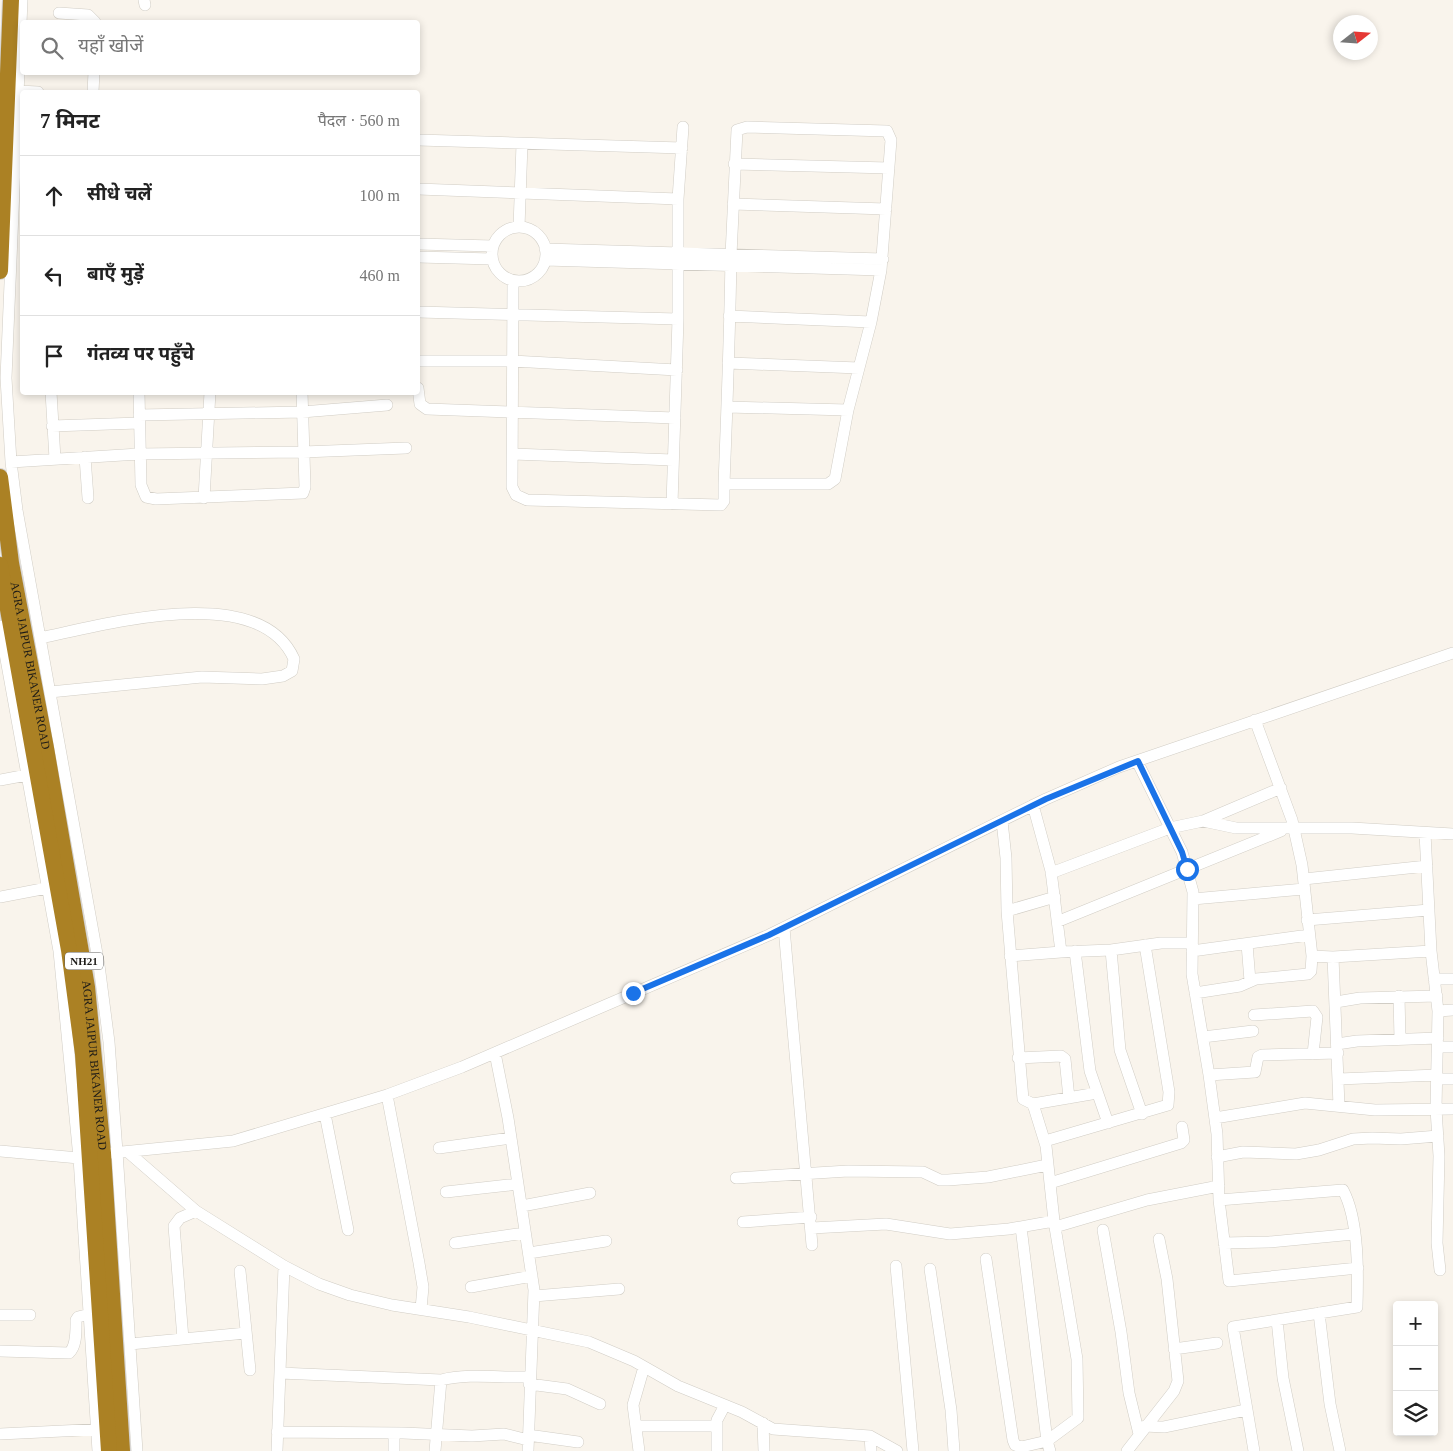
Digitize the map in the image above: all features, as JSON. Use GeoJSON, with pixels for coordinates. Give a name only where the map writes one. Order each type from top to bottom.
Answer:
{"type":"FeatureCollection","features":[{"type":"Feature","properties":{"kind":"highway"},"geometry":{"type":"LineString","coordinates":[[0,271],[7,229],[3,162],[11,0]]}},
{"type":"Feature","properties":{"kind":"highway","name":"AGRA JAIPUR BIKANER ROAD"},"geometry":{"type":"LineString","coordinates":[[0,477],[11,563],[81,944],[89,1004],[104,1154],[122,1451]]}},
{"type":"Feature","properties":{"kind":"highway","name":"AGRA JAIPUR BIKANER ROAD"},"geometry":{"type":"LineString","coordinates":[[0,565],[64,955],[104,1154],[102,1429],[109,1451]]}},
{"type":"Feature","properties":{"kind":"street"},"geometry":{"type":"LineString","coordinates":[[21,20],[22,0]]}},
{"type":"Feature","properties":{"kind":"street"},"geometry":{"type":"LineString","coordinates":[[59,13],[88,15],[93,20]]}},
{"type":"Feature","properties":{"kind":"street"},"geometry":{"type":"LineString","coordinates":[[20,46],[7,229],[17,258],[6,378],[11,462],[17,510],[99,965],[108,1042],[104,1154],[90,1314],[102,1429],[98,1451]]}},
{"type":"Feature","properties":{"kind":"street"},"geometry":{"type":"LineString","coordinates":[[93,90],[94,75]]}},
{"type":"Feature","properties":{"kind":"street"},"geometry":{"type":"LineString","coordinates":[[672,504],[678,319],[678,199],[683,127]]}},
{"type":"Feature","properties":{"kind":"street"},"geometry":{"type":"LineString","coordinates":[[513,281],[512,412],[514,492],[519,498],[526,500],[721,505],[724,501],[724,484],[726,408],[736,133],[742,127],[882,130],[887,132],[890,137],[889,168],[882,264],[871,322],[848,410],[833,482],[724,484]]}},
{"type":"Feature","properties":{"kind":"street"},"geometry":{"type":"LineString","coordinates":[[420,140],[682,148]]}},
{"type":"Feature","properties":{"kind":"street"},"geometry":{"type":"LineString","coordinates":[[519,227],[522,144]]}},
{"type":"Feature","properties":{"kind":"street"},"geometry":{"type":"LineString","coordinates":[[734,164],[889,168]]}},
{"type":"Feature","properties":{"kind":"street"},"geometry":{"type":"LineString","coordinates":[[420,189],[678,199]]}},
{"type":"Feature","properties":{"kind":"street"},"geometry":{"type":"LineString","coordinates":[[733,204],[886,209]]}},
{"type":"Feature","properties":{"kind":"street"},"geometry":{"type":"LineString","coordinates":[[519,227],[534,232],[542,239],[545,255],[541,270],[534,277],[524,281],[513,281],[499,274],[492,259],[493,246],[504,231],[519,227]]}},
{"type":"Feature","properties":{"kind":"street"},"geometry":{"type":"LineString","coordinates":[[420,244],[493,246]]}},
{"type":"Feature","properties":{"kind":"street"},"geometry":{"type":"LineString","coordinates":[[545,255],[882,264]]}},
{"type":"Feature","properties":{"kind":"street"},"geometry":{"type":"LineString","coordinates":[[420,257],[492,259]]}},
{"type":"Feature","properties":{"kind":"street"},"geometry":{"type":"LineString","coordinates":[[420,312],[513,313],[678,319]]}},
{"type":"Feature","properties":{"kind":"street"},"geometry":{"type":"LineString","coordinates":[[729,316],[871,322]]}},
{"type":"Feature","properties":{"kind":"street"},"geometry":{"type":"LineString","coordinates":[[420,361],[512,361],[676,370]]}},
{"type":"Feature","properties":{"kind":"street"},"geometry":{"type":"LineString","coordinates":[[728,363],[859,368]]}},
{"type":"Feature","properties":{"kind":"street"},"geometry":{"type":"LineString","coordinates":[[51,395],[55,459]]}},
{"type":"Feature","properties":{"kind":"street"},"geometry":{"type":"LineString","coordinates":[[140,395],[139,454],[141,485],[146,497],[156,499],[302,494],[305,487],[302,395]]}},
{"type":"Feature","properties":{"kind":"street"},"geometry":{"type":"LineString","coordinates":[[204,498],[210,395]]}},
{"type":"Feature","properties":{"kind":"street"},"geometry":{"type":"LineString","coordinates":[[419,395],[420,404],[427,409],[675,418]]}},
{"type":"Feature","properties":{"kind":"street"},"geometry":{"type":"LineString","coordinates":[[52,426],[210,415],[302,412],[387,405]]}},
{"type":"Feature","properties":{"kind":"street"},"geometry":{"type":"LineString","coordinates":[[726,408],[848,410]]}},
{"type":"Feature","properties":{"kind":"street"},"geometry":{"type":"LineString","coordinates":[[11,462],[139,454],[303,452],[406,448]]}},
{"type":"Feature","properties":{"kind":"street"},"geometry":{"type":"LineString","coordinates":[[513,454],[673,460]]}},
{"type":"Feature","properties":{"kind":"street"},"geometry":{"type":"LineString","coordinates":[[85,458],[88,498]]}},
{"type":"Feature","properties":{"kind":"street"},"geometry":{"type":"LineString","coordinates":[[40,638],[168,614],[224,615],[249,621],[269,630],[282,640],[294,659],[292,671],[276,677],[202,677],[50,692]]}},
{"type":"Feature","properties":{"kind":"street"},"geometry":{"type":"LineString","coordinates":[[0,626],[47,888],[64,955]]}},
{"type":"Feature","properties":{"kind":"street"},"geometry":{"type":"LineString","coordinates":[[0,1151],[104,1154],[233,1141],[387,1095],[494,1053],[784,928],[1033,806],[1138,761],[1453,653]]}},
{"type":"Feature","properties":{"kind":"street"},"geometry":{"type":"LineString","coordinates":[[1196,992],[1232,987],[1250,981],[1308,974],[1311,971],[1312,956],[1304,884],[1281,788],[1255,720]]}},
{"type":"Feature","properties":{"kind":"street"},"geometry":{"type":"LineString","coordinates":[[1138,761],[1182,852],[1193,899],[1192,974],[1210,1075],[1215,1118],[1219,1200],[1229,1281],[1358,1268]]}},
{"type":"Feature","properties":{"kind":"street"},"geometry":{"type":"LineString","coordinates":[[0,780],[27,775]]}},
{"type":"Feature","properties":{"kind":"street"},"geometry":{"type":"LineString","coordinates":[[1051,873],[1170,828],[1203,821],[1281,788]]}},
{"type":"Feature","properties":{"kind":"street"},"geometry":{"type":"LineString","coordinates":[[1033,806],[1051,873],[1059,921],[1061,952]]}},
{"type":"Feature","properties":{"kind":"street"},"geometry":{"type":"LineString","coordinates":[[1002,821],[1006,858],[1010,956],[1023,1099],[1034,1104],[1098,1093]]}},
{"type":"Feature","properties":{"kind":"street"},"geometry":{"type":"LineString","coordinates":[[1203,821],[1236,828],[1352,828],[1453,834]]}},
{"type":"Feature","properties":{"kind":"street"},"geometry":{"type":"LineString","coordinates":[[1059,921],[1290,829]]}},
{"type":"Feature","properties":{"kind":"street"},"geometry":{"type":"LineString","coordinates":[[1425,833],[1431,952],[1438,1011],[1436,1109],[1438,1136],[1437,1243],[1440,1270]]}},
{"type":"Feature","properties":{"kind":"street"},"geometry":{"type":"LineString","coordinates":[[1193,899],[1427,866]]}},
{"type":"Feature","properties":{"kind":"street"},"geometry":{"type":"LineString","coordinates":[[0,896],[47,888]]}},
{"type":"Feature","properties":{"kind":"street"},"geometry":{"type":"LineString","coordinates":[[1007,911],[1055,897]]}},
{"type":"Feature","properties":{"kind":"street"},"geometry":{"type":"LineString","coordinates":[[1307,920],[1429,910]]}},
{"type":"Feature","properties":{"kind":"street"},"geometry":{"type":"LineString","coordinates":[[784,928],[799,1115],[807,1172],[812,1245]]}},
{"type":"Feature","properties":{"kind":"street"},"geometry":{"type":"LineString","coordinates":[[1010,956],[1111,950],[1161,942],[1192,947],[1247,944],[1309,935]]}},
{"type":"Feature","properties":{"kind":"street"},"geometry":{"type":"LineString","coordinates":[[1247,944],[1250,981]]}},
{"type":"Feature","properties":{"kind":"street"},"geometry":{"type":"LineString","coordinates":[[1045,1141],[1142,1114],[1168,1104],[1169,1100],[1145,945]]}},
{"type":"Feature","properties":{"kind":"street"},"geometry":{"type":"LineString","coordinates":[[1111,950],[1120,1050],[1142,1114]]}},
{"type":"Feature","properties":{"kind":"street"},"geometry":{"type":"LineString","coordinates":[[1075,951],[1086,1054],[1108,1123]]}},
{"type":"Feature","properties":{"kind":"street"},"geometry":{"type":"LineString","coordinates":[[1312,956],[1333,958],[1375,953],[1431,952]]}},
{"type":"Feature","properties":{"kind":"street"},"geometry":{"type":"LineString","coordinates":[[1333,958],[1340,1106]]}},
{"type":"Feature","properties":{"kind":"street"},"geometry":{"type":"LineString","coordinates":[[1434,979],[1453,979]]}},
{"type":"Feature","properties":{"kind":"street"},"geometry":{"type":"LineString","coordinates":[[1399,996],[1400,1039]]}},
{"type":"Feature","properties":{"kind":"street"},"geometry":{"type":"LineString","coordinates":[[1336,1002],[1360,998],[1437,996]]}},
{"type":"Feature","properties":{"kind":"street"},"geometry":{"type":"LineString","coordinates":[[1438,1011],[1453,1010]]}},
{"type":"Feature","properties":{"kind":"street"},"geometry":{"type":"LineString","coordinates":[[1254,1016],[1313,1011],[1317,1017],[1313,1054]]}},
{"type":"Feature","properties":{"kind":"street"},"geometry":{"type":"LineString","coordinates":[[1203,1037],[1253,1031]]}},
{"type":"Feature","properties":{"kind":"street"},"geometry":{"type":"LineString","coordinates":[[1210,1075],[1254,1072],[1258,1057],[1262,1055],[1313,1054],[1400,1039],[1438,1043],[1453,1047]]}},
{"type":"Feature","properties":{"kind":"street"},"geometry":{"type":"LineString","coordinates":[[494,1053],[511,1138],[534,1296],[529,1380],[528,1442]]}},
{"type":"Feature","properties":{"kind":"street"},"geometry":{"type":"LineString","coordinates":[[1018,1058],[1061,1056],[1065,1059],[1069,1098]]}},
{"type":"Feature","properties":{"kind":"street"},"geometry":{"type":"LineString","coordinates":[[1339,1079],[1437,1077],[1453,1079]]}},
{"type":"Feature","properties":{"kind":"street"},"geometry":{"type":"LineString","coordinates":[[387,1095],[419,1263],[422,1287],[421,1309]]}},
{"type":"Feature","properties":{"kind":"street"},"geometry":{"type":"LineString","coordinates":[[1215,1118],[1305,1103],[1375,1110],[1453,1109]]}},
{"type":"Feature","properties":{"kind":"street"},"geometry":{"type":"LineString","coordinates":[[986,1258],[1013,1440],[1016,1445],[1021,1447],[1048,1446],[1078,1418],[1080,1394],[1077,1359],[1055,1224],[1045,1141],[1034,1104]]}},
{"type":"Feature","properties":{"kind":"street"},"geometry":{"type":"LineString","coordinates":[[325,1114],[348,1230]]}},
{"type":"Feature","properties":{"kind":"street"},"geometry":{"type":"LineString","coordinates":[[1050,1183],[1181,1143],[1184,1140],[1182,1127]]}},
{"type":"Feature","properties":{"kind":"street"},"geometry":{"type":"LineString","coordinates":[[1217,1157],[1243,1152],[1296,1154],[1319,1150],[1353,1139],[1401,1139],[1438,1136]]}},
{"type":"Feature","properties":{"kind":"street"},"geometry":{"type":"LineString","coordinates":[[439,1148],[511,1138]]}},
{"type":"Feature","properties":{"kind":"street"},"geometry":{"type":"LineString","coordinates":[[104,1154],[284,1266],[319,1284],[350,1295],[392,1305],[533,1329],[589,1342],[644,1367],[678,1386],[725,1405],[773,1428],[870,1436],[897,1451]]}},
{"type":"Feature","properties":{"kind":"street"},"geometry":{"type":"LineString","coordinates":[[104,1154],[130,1344],[137,1451]]}},
{"type":"Feature","properties":{"kind":"street"},"geometry":{"type":"LineString","coordinates":[[736,1178],[807,1172],[923,1172],[940,1180],[988,1177],[1047,1166]]}},
{"type":"Feature","properties":{"kind":"street"},"geometry":{"type":"LineString","coordinates":[[446,1192],[518,1184]]}},
{"type":"Feature","properties":{"kind":"street"},"geometry":{"type":"LineString","coordinates":[[743,1222],[886,1224],[950,1234],[1055,1224],[1147,1200],[1219,1186]]}},
{"type":"Feature","properties":{"kind":"street"},"geometry":{"type":"LineString","coordinates":[[1219,1200],[1343,1190],[1351,1214],[1354,1234],[1358,1268],[1357,1307],[1233,1327],[1254,1451]]}},
{"type":"Feature","properties":{"kind":"street"},"geometry":{"type":"LineString","coordinates":[[522,1206],[590,1193]]}},
{"type":"Feature","properties":{"kind":"street"},"geometry":{"type":"LineString","coordinates":[[183,1339],[174,1226],[180,1218],[196,1210]]}},
{"type":"Feature","properties":{"kind":"street"},"geometry":{"type":"LineString","coordinates":[[1022,1227],[1048,1446]]}},
{"type":"Feature","properties":{"kind":"street"},"geometry":{"type":"LineString","coordinates":[[1103,1230],[1121,1332],[1128,1393],[1142,1430]]}},
{"type":"Feature","properties":{"kind":"street"},"geometry":{"type":"LineString","coordinates":[[455,1242],[526,1233]]}},
{"type":"Feature","properties":{"kind":"street"},"geometry":{"type":"LineString","coordinates":[[1224,1242],[1269,1242],[1354,1234]]}},
{"type":"Feature","properties":{"kind":"street"},"geometry":{"type":"LineString","coordinates":[[1127,1451],[1177,1386],[1178,1381],[1167,1279],[1159,1239]]}},
{"type":"Feature","properties":{"kind":"street"},"geometry":{"type":"LineString","coordinates":[[529,1253],[606,1241]]}},
{"type":"Feature","properties":{"kind":"street"},"geometry":{"type":"LineString","coordinates":[[277,1451],[284,1266]]}},
{"type":"Feature","properties":{"kind":"street"},"geometry":{"type":"LineString","coordinates":[[896,1266],[913,1451]]}},
{"type":"Feature","properties":{"kind":"street"},"geometry":{"type":"LineString","coordinates":[[930,1269],[951,1410],[954,1451]]}},
{"type":"Feature","properties":{"kind":"street"},"geometry":{"type":"LineString","coordinates":[[240,1271],[250,1370]]}},
{"type":"Feature","properties":{"kind":"street"},"geometry":{"type":"LineString","coordinates":[[471,1287],[532,1276]]}},
{"type":"Feature","properties":{"kind":"street"},"geometry":{"type":"LineString","coordinates":[[534,1296],[619,1289]]}},
{"type":"Feature","properties":{"kind":"street"},"geometry":{"type":"LineString","coordinates":[[1319,1313],[1330,1404],[1340,1451]]}},
{"type":"Feature","properties":{"kind":"street"},"geometry":{"type":"LineString","coordinates":[[0,1351],[69,1353],[74,1344],[76,1320],[78,1317],[90,1314]]}},
{"type":"Feature","properties":{"kind":"street"},"geometry":{"type":"LineString","coordinates":[[0,1315],[30,1315]]}},
{"type":"Feature","properties":{"kind":"street"},"geometry":{"type":"LineString","coordinates":[[1277,1320],[1283,1378],[1298,1451]]}},
{"type":"Feature","properties":{"kind":"street"},"geometry":{"type":"LineString","coordinates":[[130,1344],[246,1333]]}},
{"type":"Feature","properties":{"kind":"street"},"geometry":{"type":"LineString","coordinates":[[1174,1349],[1217,1343]]}},
{"type":"Feature","properties":{"kind":"street"},"geometry":{"type":"LineString","coordinates":[[639,1451],[633,1405],[644,1367]]}},
{"type":"Feature","properties":{"kind":"street"},"geometry":{"type":"LineString","coordinates":[[280,1373],[441,1380],[462,1375],[529,1380],[567,1389],[600,1404]]}},
{"type":"Feature","properties":{"kind":"street"},"geometry":{"type":"LineString","coordinates":[[435,1451],[441,1380]]}},
{"type":"Feature","properties":{"kind":"street"},"geometry":{"type":"LineString","coordinates":[[717,1451],[717,1426],[725,1405]]}},
{"type":"Feature","properties":{"kind":"street"},"geometry":{"type":"LineString","coordinates":[[1142,1430],[1246,1410]]}},
{"type":"Feature","properties":{"kind":"street"},"geometry":{"type":"LineString","coordinates":[[763,1423],[764,1451]]}},
{"type":"Feature","properties":{"kind":"street"},"geometry":{"type":"LineString","coordinates":[[636,1426],[717,1426]]}},
{"type":"Feature","properties":{"kind":"street"},"geometry":{"type":"LineString","coordinates":[[0,1434],[102,1429]]}},
{"type":"Feature","properties":{"kind":"street"},"geometry":{"type":"LineString","coordinates":[[277,1432],[504,1434],[528,1442],[578,1442]]}},
{"type":"Feature","properties":{"kind":"street"},"geometry":{"type":"LineString","coordinates":[[394,1433],[394,1451]]}},
{"type":"Feature","properties":{"kind":"street"},"geometry":{"type":"LineString","coordinates":[[870,1436],[871,1451]]}},
{"type":"Feature","properties":{"kind":"route"},"geometry":{"type":"LineString","coordinates":[[633,993],[769,935],[1046,799],[1119,767],[1138,761],[1182,852],[1187,869]]}}]}
